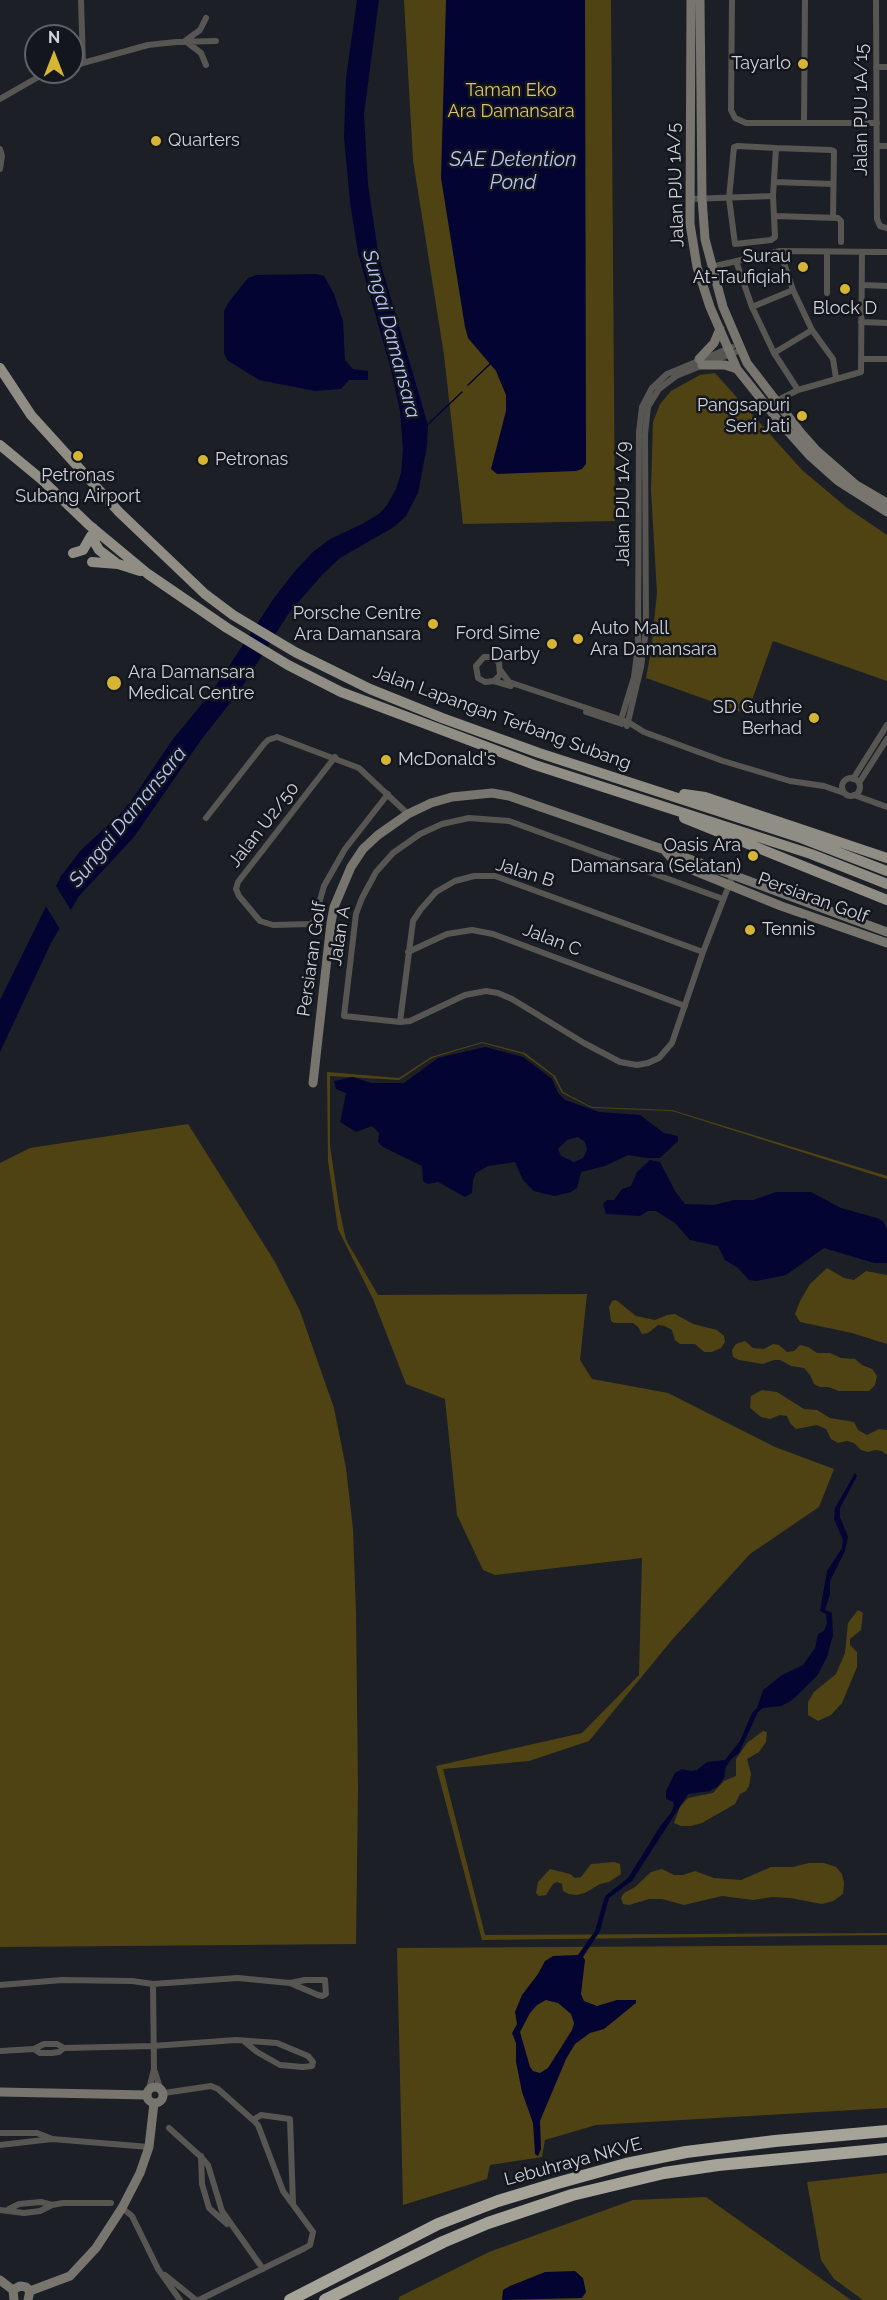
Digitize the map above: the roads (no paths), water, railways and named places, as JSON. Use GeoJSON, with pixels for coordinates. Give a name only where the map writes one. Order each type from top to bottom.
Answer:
{"type":"FeatureCollection","features":[{"type":"Feature","properties":{"kind":"highway","name":"Lebuhraya NKVE"},"geometry":{"type":"LineString","coordinates":[[290,2300],[438,2224],[487,2205],[554,2184],[626,2164],[686,2152],[887,2131]]}},
{"type":"Feature","properties":{"kind":"highway","name":"Lebuhraya NKVE"},"geometry":{"type":"LineString","coordinates":[[325,2300],[442,2242],[488,2223],[572,2195],[664,2173],[718,2165],[887,2149]]}},
{"type":"Feature","properties":{"kind":"main road","name":"Jalan Lapangan Terbang Subang"},"geometry":{"type":"LineString","coordinates":[[0,368],[31,415],[119,512],[204,594],[233,615],[295,652],[370,689],[442,718],[539,753],[801,838],[887,871]]}},
{"type":"Feature","properties":{"kind":"main road","name":"Jalan Lapangan Terbang Subang"},"geometry":{"type":"LineString","coordinates":[[0,445],[41,479],[91,530],[148,574],[227,628],[288,665],[341,692],[545,769],[811,854],[887,884]]}},
{"type":"Feature","properties":{"kind":"main road"},"geometry":{"type":"LineString","coordinates":[[73,553],[83,550],[91,530]]}},
{"type":"Feature","properties":{"kind":"main road"},"geometry":{"type":"LineString","coordinates":[[91,530],[92,559],[118,564],[148,574]]}},
{"type":"Feature","properties":{"kind":"main road"},"geometry":{"type":"LineString","coordinates":[[91,530],[99,550],[118,564]]}},
{"type":"Feature","properties":{"kind":"main road"},"geometry":{"type":"LineString","coordinates":[[651,788],[705,797],[887,858]]}},
{"type":"Feature","properties":{"kind":"main road"},"geometry":{"type":"LineString","coordinates":[[648,801],[696,824],[887,900]]}},
{"type":"Feature","properties":{"kind":"street"},"geometry":{"type":"LineString","coordinates":[[81,0],[82,24]]}},
{"type":"Feature","properties":{"kind":"street","name":"Jalan PJU 1A/5"},"geometry":{"type":"LineString","coordinates":[[691,0],[690,199],[692,243],[704,288],[737,369],[777,419],[810,456],[838,481],[887,512]]}},
{"type":"Feature","properties":{"kind":"street","name":"Jalan PJU 1A/5"},"geometry":{"type":"LineString","coordinates":[[700,0],[702,198],[705,239],[723,307],[747,363],[817,451],[856,485],[887,503]]}},
{"type":"Feature","properties":{"kind":"street"},"geometry":{"type":"LineString","coordinates":[[732,0],[732,114],[740,122],[877,123]]}},
{"type":"Feature","properties":{"kind":"street"},"geometry":{"type":"LineString","coordinates":[[804,123],[805,0]]}},
{"type":"Feature","properties":{"kind":"street","name":"Jalan PJU 1A/15"},"geometry":{"type":"LineString","coordinates":[[876,0],[877,219],[880,226],[887,228]]}},
{"type":"Feature","properties":{"kind":"street"},"geometry":{"type":"LineString","coordinates":[[184,42],[200,30],[206,18]]}},
{"type":"Feature","properties":{"kind":"street"},"geometry":{"type":"LineString","coordinates":[[84,63],[148,45],[216,41]]}},
{"type":"Feature","properties":{"kind":"street"},"geometry":{"type":"LineString","coordinates":[[184,42],[194,46],[201,53],[206,65]]}},
{"type":"Feature","properties":{"kind":"street"},"geometry":{"type":"LineString","coordinates":[[876,67],[887,67]]}},
{"type":"Feature","properties":{"kind":"street"},"geometry":{"type":"LineString","coordinates":[[0,99],[27,84]]}},
{"type":"Feature","properties":{"kind":"street"},"geometry":{"type":"LineString","coordinates":[[877,146],[887,146]]}},
{"type":"Feature","properties":{"kind":"street"},"geometry":{"type":"LineString","coordinates":[[776,147],[773,239],[735,244],[729,198],[734,147],[776,147],[834,151],[832,218]]}},
{"type":"Feature","properties":{"kind":"street"},"geometry":{"type":"LineString","coordinates":[[0,149],[2,156],[0,169]]}},
{"type":"Feature","properties":{"kind":"street"},"geometry":{"type":"LineString","coordinates":[[774,182],[833,184]]}},
{"type":"Feature","properties":{"kind":"street"},"geometry":{"type":"LineString","coordinates":[[690,199],[773,196]]}},
{"type":"Feature","properties":{"kind":"street"},"geometry":{"type":"LineString","coordinates":[[774,216],[838,218],[841,221],[841,242]]}},
{"type":"Feature","properties":{"kind":"street"},"geometry":{"type":"LineString","coordinates":[[711,267],[780,251],[887,252]]}},
{"type":"Feature","properties":{"kind":"street"},"geometry":{"type":"LineString","coordinates":[[780,251],[793,290],[812,330],[832,359],[836,378]]}},
{"type":"Feature","properties":{"kind":"street"},"geometry":{"type":"LineString","coordinates":[[827,252],[827,293]]}},
{"type":"Feature","properties":{"kind":"street"},"geometry":{"type":"LineString","coordinates":[[776,401],[798,390],[861,372],[862,252]]}},
{"type":"Feature","properties":{"kind":"street"},"geometry":{"type":"LineString","coordinates":[[736,261],[752,307],[774,353],[798,390]]}},
{"type":"Feature","properties":{"kind":"street"},"geometry":{"type":"LineString","coordinates":[[862,285],[887,286]]}},
{"type":"Feature","properties":{"kind":"street"},"geometry":{"type":"LineString","coordinates":[[752,307],[793,290]]}},
{"type":"Feature","properties":{"kind":"street"},"geometry":{"type":"LineString","coordinates":[[861,322],[887,323]]}},
{"type":"Feature","properties":{"kind":"street"},"geometry":{"type":"LineString","coordinates":[[700,362],[714,343],[720,329]]}},
{"type":"Feature","properties":{"kind":"street"},"geometry":{"type":"LineString","coordinates":[[774,353],[812,330]]}},
{"type":"Feature","properties":{"kind":"street","name":"Jalan PJU 1A/9"},"geometry":{"type":"LineString","coordinates":[[626,723],[638,646],[640,415],[646,398],[659,380],[739,347]]}},
{"type":"Feature","properties":{"kind":"street"},"geometry":{"type":"LineString","coordinates":[[861,359],[887,359]]}},
{"type":"Feature","properties":{"kind":"street"},"geometry":{"type":"LineString","coordinates":[[700,362],[725,364],[737,369]]}},
{"type":"Feature","properties":{"kind":"street"},"geometry":{"type":"LineString","coordinates":[[626,723],[494,681],[485,682],[478,678],[475,670],[477,662],[484,657],[493,657],[500,663],[501,671],[509,682],[626,723],[644,732],[745,769],[790,781],[824,786],[887,807]]}},
{"type":"Feature","properties":{"kind":"street"},"geometry":{"type":"LineString","coordinates":[[494,681],[501,671]]}},
{"type":"Feature","properties":{"kind":"street"},"geometry":{"type":"LineString","coordinates":[[854,795],[859,792],[856,781],[887,725]]}},
{"type":"Feature","properties":{"kind":"street"},"geometry":{"type":"LineString","coordinates":[[206,818],[264,744],[272,738],[283,739],[359,768],[408,814]]}},
{"type":"Feature","properties":{"kind":"street"},"geometry":{"type":"LineString","coordinates":[[824,786],[856,781],[887,739]]}},
{"type":"Feature","properties":{"kind":"street","name":"Jalan U2/50"},"geometry":{"type":"LineString","coordinates":[[335,758],[238,882],[236,889],[238,896],[260,921],[273,925],[311,924],[314,921],[324,886],[345,849],[388,794]]}},
{"type":"Feature","properties":{"kind":"street"},"geometry":{"type":"LineString","coordinates":[[844,783],[844,793]]}},
{"type":"Feature","properties":{"kind":"street","name":"Persiaran Golf"},"geometry":{"type":"LineString","coordinates":[[313,1083],[334,907],[351,867],[363,849],[378,835],[408,814],[431,803],[452,797],[492,794],[529,802],[887,932]]}},
{"type":"Feature","properties":{"kind":"street","name":"Jalan A"},"geometry":{"type":"LineString","coordinates":[[723,899],[509,821],[469,818],[442,824],[420,834],[393,853],[376,872],[362,898],[356,914],[344,1016],[410,1021],[465,995],[486,991],[512,999],[620,1062],[637,1065],[659,1058],[672,1043],[703,952],[733,875]]}},
{"type":"Feature","properties":{"kind":"street","name":"Persiaran Golf"},"geometry":{"type":"LineString","coordinates":[[665,850],[669,857],[682,865],[729,885],[887,943]]}},
{"type":"Feature","properties":{"kind":"street","name":"Jalan B"},"geometry":{"type":"LineString","coordinates":[[400,1022],[413,921],[436,892],[455,881],[474,876],[495,876],[703,952]]}},
{"type":"Feature","properties":{"kind":"street","name":"Jalan C"},"geometry":{"type":"LineString","coordinates":[[408,952],[447,934],[472,930],[493,934],[685,1006]]}},
{"type":"Feature","properties":{"kind":"street"},"geometry":{"type":"LineString","coordinates":[[0,1984],[62,1980],[153,1984],[238,1978],[290,1983],[325,1980],[326,1994],[318,1995],[290,1983]]}},
{"type":"Feature","properties":{"kind":"street"},"geometry":{"type":"LineString","coordinates":[[153,1984],[154,2069],[148,2099],[154,2103]]}},
{"type":"Feature","properties":{"kind":"street"},"geometry":{"type":"LineString","coordinates":[[0,2051],[34,2049],[44,2044],[57,2044],[64,2048],[245,2042],[277,2043],[308,2056],[313,2062],[312,2066],[280,2065],[245,2042]]}},
{"type":"Feature","properties":{"kind":"street"},"geometry":{"type":"LineString","coordinates":[[154,2069],[162,2090],[162,2100],[154,2103]]}},
{"type":"Feature","properties":{"kind":"street"},"geometry":{"type":"LineString","coordinates":[[0,2092],[148,2092],[157,2086],[162,2090],[211,2086],[218,2089],[258,2125],[281,2185],[313,2232],[310,2245],[198,2300],[158,2270]]}},
{"type":"Feature","properties":{"kind":"street"},"geometry":{"type":"LineString","coordinates":[[0,2280],[13,2297],[18,2286],[23,2286],[29,2296],[69,2276],[96,2248],[122,2208],[140,2174],[149,2147],[154,2103]]}},
{"type":"Feature","properties":{"kind":"street"},"geometry":{"type":"LineString","coordinates":[[253,2120],[261,2115],[290,2119],[291,2179],[281,2185]]}},
{"type":"Feature","properties":{"kind":"street"},"geometry":{"type":"LineString","coordinates":[[170,2128],[208,2165],[222,2211],[262,2269]]}},
{"type":"Feature","properties":{"kind":"street"},"geometry":{"type":"LineString","coordinates":[[0,2133],[37,2133],[52,2139]]}},
{"type":"Feature","properties":{"kind":"street"},"geometry":{"type":"LineString","coordinates":[[22,2133],[24,2139],[22,2143]]}},
{"type":"Feature","properties":{"kind":"street"},"geometry":{"type":"LineString","coordinates":[[0,2145],[52,2139],[149,2147]]}},
{"type":"Feature","properties":{"kind":"street"},"geometry":{"type":"LineString","coordinates":[[201,2156],[202,2184],[209,2208],[232,2228]]}},
{"type":"Feature","properties":{"kind":"street"},"geometry":{"type":"LineString","coordinates":[[291,2173],[293,2204]]}},
{"type":"Feature","properties":{"kind":"street"},"geometry":{"type":"LineString","coordinates":[[0,2210],[8,2210],[19,2204],[41,2202],[52,2205],[111,2203]]}},
{"type":"Feature","properties":{"kind":"street"},"geometry":{"type":"LineString","coordinates":[[122,2208],[132,2216],[158,2270],[180,2300]]}},
{"type":"Feature","properties":{"kind":"water","name":"Sungai Damansara"},"geometry":{"type":"Polygon","coordinates":[[[357,0],[379,0],[364,114],[368,185],[379,258],[428,425],[427,446],[418,493],[406,516],[394,527],[340,558],[289,613],[238,693],[201,740],[134,837],[79,896],[51,943],[0,1052],[0,1000],[61,876],[81,850],[131,801],[173,739],[211,693],[274,598],[295,571],[313,552],[330,539],[379,514],[396,489],[401,473],[403,450],[400,411],[391,370],[358,253],[350,202],[344,137],[346,78],[357,0]]]}},
{"type":"Feature","properties":{"kind":"water","name":"SAE Detention Pond"},"geometry":{"type":"Polygon","coordinates":[[[446,0],[585,0],[586,464],[582,469],[576,471],[497,474],[491,469],[506,411],[506,395],[496,371],[468,338],[441,178],[446,0]]]}},
{"type":"Feature","properties":{"kind":"water"},"geometry":{"type":"Polygon","coordinates":[[[317,274],[324,276],[334,294],[343,321],[345,360],[353,369],[368,371],[368,380],[349,380],[341,389],[315,391],[259,380],[227,360],[224,353],[224,311],[248,278],[256,275],[317,274]]]}},
{"type":"Feature","properties":{"kind":"water"},"geometry":{"type":"Polygon","coordinates":[[[485,1047],[523,1057],[552,1079],[558,1093],[565,1100],[599,1112],[640,1115],[664,1133],[678,1136],[678,1141],[660,1158],[628,1155],[605,1166],[581,1172],[577,1188],[571,1192],[554,1196],[534,1191],[523,1180],[515,1162],[488,1166],[476,1173],[472,1193],[465,1197],[438,1182],[428,1184],[423,1181],[422,1166],[383,1147],[378,1142],[379,1133],[372,1126],[356,1132],[340,1122],[346,1093],[336,1089],[334,1081],[353,1077],[371,1083],[404,1083],[438,1058],[485,1047]],[[578,1137],[567,1140],[558,1149],[561,1156],[574,1162],[583,1158],[587,1150],[585,1142],[578,1137]]]}},
{"type":"Feature","properties":{"kind":"water"},"geometry":{"type":"Polygon","coordinates":[[[650,1160],[660,1162],[675,1191],[685,1204],[714,1205],[734,1200],[753,1200],[776,1192],[811,1192],[841,1208],[877,1218],[883,1221],[887,1229],[887,1263],[874,1263],[824,1248],[786,1275],[757,1281],[749,1280],[738,1268],[725,1260],[718,1246],[690,1240],[675,1223],[656,1211],[648,1211],[640,1216],[606,1214],[603,1204],[607,1200],[614,1200],[622,1189],[631,1186],[637,1172],[650,1160]]]}},
{"type":"Feature","properties":{"kind":"water"},"geometry":{"type":"Polygon","coordinates":[[[855,1473],[857,1476],[840,1508],[840,1517],[848,1537],[845,1551],[830,1581],[830,1594],[825,1610],[832,1613],[833,1635],[827,1657],[817,1676],[791,1701],[781,1706],[763,1708],[758,1712],[739,1753],[731,1759],[726,1767],[724,1778],[718,1786],[710,1791],[688,1794],[632,1881],[609,1898],[600,1931],[583,1957],[585,1960],[581,1994],[584,2001],[597,2006],[617,2000],[636,2000],[636,2003],[604,2029],[590,2033],[575,2044],[566,2059],[540,2121],[541,2149],[538,2156],[535,2154],[533,2123],[522,2092],[516,2062],[516,2043],[512,2033],[517,2024],[515,2012],[522,1995],[545,1961],[553,1956],[578,1955],[595,1931],[605,1896],[628,1878],[671,1813],[674,1805],[666,1799],[666,1791],[675,1773],[682,1769],[697,1770],[707,1762],[725,1760],[740,1741],[752,1713],[757,1708],[763,1690],[782,1675],[803,1665],[815,1648],[818,1634],[824,1631],[827,1623],[826,1614],[820,1611],[827,1571],[842,1548],[843,1540],[834,1519],[835,1508],[855,1473]],[[546,2000],[537,2005],[520,2032],[533,2071],[540,2073],[548,2068],[572,2030],[574,2023],[571,2014],[558,2003],[546,2000]]]}},
{"type":"Feature","properties":{"kind":"water"},"geometry":{"type":"Polygon","coordinates":[[[575,2271],[583,2278],[586,2292],[582,2298],[502,2300],[503,2290],[545,2272],[575,2271]]]}},
{"type":"Feature","properties":{"kind":"waterway"},"geometry":{"type":"LineString","coordinates":[[468,385],[490,364]]}},
{"type":"Feature","properties":{"kind":"waterway","name":"Sungai Damansara"},"geometry":{"type":"LineString","coordinates":[[426,426],[462,392]]}},
{"type":"Feature","properties":{"kind":"place","name":"Tayarlo"},"geometry":{"type":"Point","coordinates":[803,64]}},
{"type":"Feature","properties":{"kind":"place","name":"Quarters"},"geometry":{"type":"Point","coordinates":[156,141]}},
{"type":"Feature","properties":{"kind":"place","name":"Surau At-Taufiqiah"},"geometry":{"type":"Point","coordinates":[803,267]}},
{"type":"Feature","properties":{"kind":"place","name":"Block D"},"geometry":{"type":"Point","coordinates":[845,289]}},
{"type":"Feature","properties":{"kind":"place","name":"Pangsapuri Seri Jati"},"geometry":{"type":"Point","coordinates":[802,416]}},
{"type":"Feature","properties":{"kind":"place","name":"Petronas Subang Airport"},"geometry":{"type":"Point","coordinates":[78,456]}},
{"type":"Feature","properties":{"kind":"place","name":"Petronas"},"geometry":{"type":"Point","coordinates":[203,460]}},
{"type":"Feature","properties":{"kind":"place","name":"Porsche Centre Ara Damansara"},"geometry":{"type":"Point","coordinates":[433,624]}},
{"type":"Feature","properties":{"kind":"place","name":"Auto Mall Ara Damansara"},"geometry":{"type":"Point","coordinates":[578,639]}},
{"type":"Feature","properties":{"kind":"place","name":"Ford Sime Darby"},"geometry":{"type":"Point","coordinates":[552,644]}},
{"type":"Feature","properties":{"kind":"place","name":"Ara Damansara Medical Centre"},"geometry":{"type":"Point","coordinates":[114,683]}},
{"type":"Feature","properties":{"kind":"place","name":"SD Guthrie Berhad"},"geometry":{"type":"Point","coordinates":[814,718]}},
{"type":"Feature","properties":{"kind":"place","name":"McDonald's"},"geometry":{"type":"Point","coordinates":[386,760]}},
{"type":"Feature","properties":{"kind":"place","name":"Oasis Ara Damansara (Selatan)"},"geometry":{"type":"Point","coordinates":[753,856]}},
{"type":"Feature","properties":{"kind":"place","name":"Tennis"},"geometry":{"type":"Point","coordinates":[750,930]}},
{"type":"Feature","properties":{"kind":"park label","name":"Taman Eko Ara Damansara"},"geometry":{"type":"Point","coordinates":[511,101]}}]}
